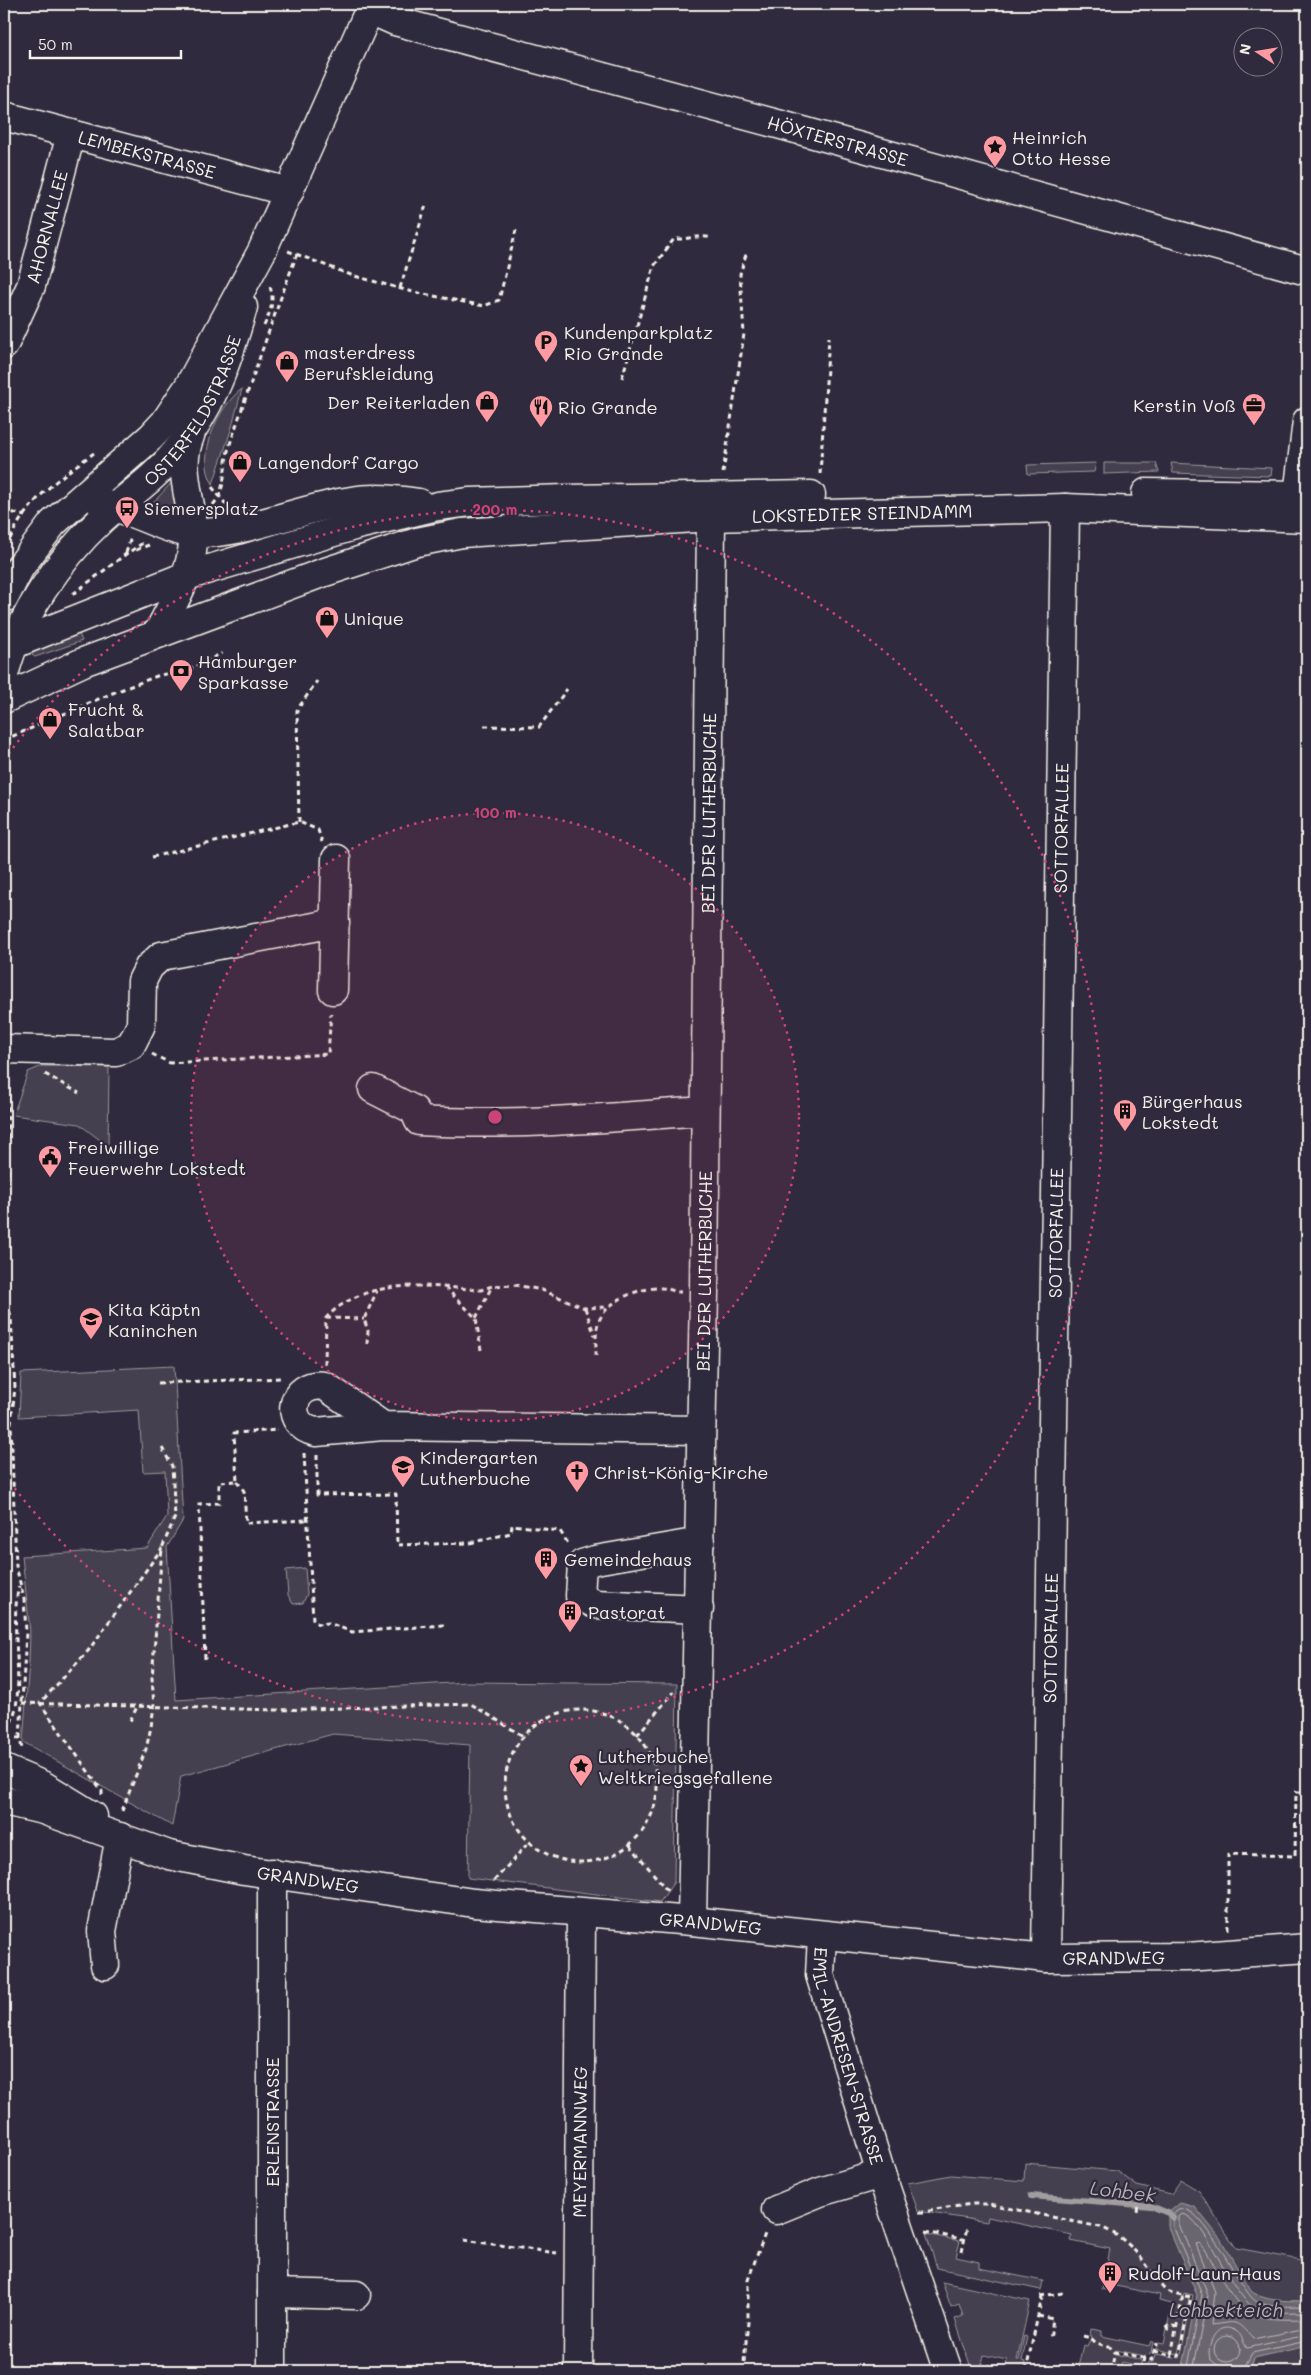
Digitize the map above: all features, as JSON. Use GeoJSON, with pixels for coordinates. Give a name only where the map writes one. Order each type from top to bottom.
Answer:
{"type":"FeatureCollection","features":[{"type":"Feature","properties":{"kind":"street","name":"OSTERFELDSTRASSE"},"geometry":{"type":"LineString","coordinates":[[4,675],[10,645],[56,572],[97,524],[159,470],[192,430],[208,404],[226,366],[247,291],[264,247],[371,7]]}},
{"type":"Feature","properties":{"kind":"street","name":"HÖXTERSTRASSE"},"geometry":{"type":"LineString","coordinates":[[371,7],[394,21],[785,126],[1307,271]]}},
{"type":"Feature","properties":{"kind":"street","name":"LEMBEKSTRASSE"},"geometry":{"type":"LineString","coordinates":[[4,116],[289,192]]}},
{"type":"Feature","properties":{"kind":"street","name":"AHORNALLEE"},"geometry":{"type":"LineString","coordinates":[[4,345],[31,286],[71,134]]}},
{"type":"Feature","properties":{"kind":"street","name":"OSTERFELDSTRASSE"},"geometry":{"type":"LineString","coordinates":[[4,598],[33,548],[65,511],[137,451],[164,422],[189,386],[264,247]]}},
{"type":"Feature","properties":{"kind":"street"},"geometry":{"type":"LineString","coordinates":[[1304,503],[1307,422]]}},
{"type":"Feature","properties":{"kind":"street"},"geometry":{"type":"LineString","coordinates":[[4,699],[83,662],[158,633],[186,576],[192,553],[194,533],[184,477],[186,453],[192,430]]}},
{"type":"Feature","properties":{"kind":"street","name":"LOKSTEDTER STEINDAMM"},"geometry":{"type":"LineString","coordinates":[[158,633],[322,573],[417,542],[462,533],[818,495],[1020,491],[1304,503]]}},
{"type":"Feature","properties":{"kind":"street"},"geometry":{"type":"LineString","coordinates":[[65,511],[90,504],[116,508],[194,533],[221,532],[351,501],[385,499],[438,506]]}},
{"type":"Feature","properties":{"kind":"street","name":"LOKSTEDTER STEINDAMM"},"geometry":{"type":"LineString","coordinates":[[438,506],[470,502],[557,499],[716,507],[1065,508],[1304,503]]}},
{"type":"Feature","properties":{"kind":"street"},"geometry":{"type":"LineString","coordinates":[[10,645],[186,576],[354,526],[438,506]]}},
{"type":"Feature","properties":{"kind":"street","name":"BEI DER LUTHERBUCHE"},"geometry":{"type":"LineString","coordinates":[[692,1921],[704,1292],[704,1111],[716,507]]}},
{"type":"Feature","properties":{"kind":"street","name":"SOTTORFALLEE"},"geometry":{"type":"LineString","coordinates":[[1046,1958],[1065,508]]}},
{"type":"Feature","properties":{"kind":"street"},"geometry":{"type":"LineString","coordinates":[[333,990],[336,859]]}},
{"type":"Feature","properties":{"kind":"street"},"geometry":{"type":"LineString","coordinates":[[6,1060],[116,1052],[131,1045],[141,1025],[142,981],[149,967],[161,956],[335,923]]}},
{"type":"Feature","properties":{"kind":"street"},"geometry":{"type":"LineString","coordinates":[[372,1089],[414,1110],[419,1121],[468,1124],[704,1111]]}},
{"type":"Feature","properties":{"kind":"street"},"geometry":{"type":"LineString","coordinates":[[383,1426],[314,1388],[298,1396],[294,1409],[295,1416],[309,1429],[383,1426],[701,1430]]}},
{"type":"Feature","properties":{"kind":"street"},"geometry":{"type":"LineString","coordinates":[[699,1609],[595,1604],[580,1596],[582,1564],[595,1560],[700,1542]]}},
{"type":"Feature","properties":{"kind":"street","name":"GRANDWEG"},"geometry":{"type":"LineString","coordinates":[[4,1769],[44,1786],[88,1812],[121,1824],[169,1855],[272,1873],[474,1903],[692,1921],[1046,1958],[1188,1956],[1307,1948]]}},
{"type":"Feature","properties":{"kind":"street","name":"GRANDWEG"},"geometry":{"type":"LineString","coordinates":[[4,1801],[121,1824]]}},
{"type":"Feature","properties":{"kind":"street"},"geometry":{"type":"LineString","coordinates":[[105,1965],[102,1931],[121,1824]]}},
{"type":"Feature","properties":{"kind":"street","name":"ERLENSTRASSE"},"geometry":{"type":"LineString","coordinates":[[272,1873],[272,2371]]}},
{"type":"Feature","properties":{"kind":"street","name":"MEYERMANNWEG"},"geometry":{"type":"LineString","coordinates":[[578,2371],[581,1913]]}},
{"type":"Feature","properties":{"kind":"street","name":"EMIL-ANDRESEN-STRASSE"},"geometry":{"type":"LineString","coordinates":[[822,1936],[820,1975],[881,2174],[948,2371]]}},
{"type":"Feature","properties":{"kind":"street","name":"EMIL-ANDRESEN-STRASSE"},"geometry":{"type":"LineString","coordinates":[[776,2210],[820,2192],[881,2174]]}},
{"type":"Feature","properties":{"kind":"street"},"geometry":{"type":"LineString","coordinates":[[272,2293],[356,2295]]}},
{"type":"Feature","properties":{"kind":"path"},"geometry":{"type":"LineString","coordinates":[[400,288],[426,205]]}},
{"type":"Feature","properties":{"kind":"path"},"geometry":{"type":"LineString","coordinates":[[264,247],[297,254],[351,275],[400,288],[484,306],[499,300],[516,230]]}},
{"type":"Feature","properties":{"kind":"path"},"geometry":{"type":"LineString","coordinates":[[622,378],[654,266],[674,239],[688,240],[702,235],[712,238]]}},
{"type":"Feature","properties":{"kind":"path"},"geometry":{"type":"LineString","coordinates":[[716,507],[744,334],[740,274],[747,251]]}},
{"type":"Feature","properties":{"kind":"path"},"geometry":{"type":"LineString","coordinates":[[210,509],[220,497],[229,449],[297,254]]}},
{"type":"Feature","properties":{"kind":"path"},"geometry":{"type":"LineString","coordinates":[[818,495],[829,337]]}},
{"type":"Feature","properties":{"kind":"path"},"geometry":{"type":"LineString","coordinates":[[7,545],[14,528],[35,501],[73,468],[99,449]]}},
{"type":"Feature","properties":{"kind":"path"},"geometry":{"type":"LineString","coordinates":[[69,597],[126,554]]}},
{"type":"Feature","properties":{"kind":"path"},"geometry":{"type":"LineString","coordinates":[[4,740],[148,680],[195,667],[222,653]]}},
{"type":"Feature","properties":{"kind":"path"},"geometry":{"type":"LineString","coordinates":[[299,822],[297,710],[317,680]]}},
{"type":"Feature","properties":{"kind":"path"},"geometry":{"type":"LineString","coordinates":[[484,726],[539,727],[567,689]]}},
{"type":"Feature","properties":{"kind":"path"},"geometry":{"type":"LineString","coordinates":[[4,735],[15,736]]}},
{"type":"Feature","properties":{"kind":"path"},"geometry":{"type":"LineString","coordinates":[[152,857],[299,822],[318,830],[325,854],[336,859]]}},
{"type":"Feature","properties":{"kind":"path"},"geometry":{"type":"LineString","coordinates":[[170,1062],[328,1054],[333,990]]}},
{"type":"Feature","properties":{"kind":"path"},"geometry":{"type":"LineString","coordinates":[[4,1219],[8,1182],[6,1060]]}},
{"type":"Feature","properties":{"kind":"path"},"geometry":{"type":"LineString","coordinates":[[4,1276],[4,1290],[11,1317],[15,1388],[10,1423],[16,1566],[19,1585],[24,1599],[26,1632],[18,1738],[20,1749],[28,1754]]}},
{"type":"Feature","properties":{"kind":"path"},"geometry":{"type":"LineString","coordinates":[[158,1383],[286,1378],[314,1388],[326,1318],[333,1310],[355,1297],[377,1290],[406,1285],[481,1290],[492,1286],[515,1285],[542,1290],[585,1308],[608,1307],[639,1292],[662,1288],[678,1292],[704,1292]]}},
{"type":"Feature","properties":{"kind":"path"},"geometry":{"type":"LineString","coordinates":[[481,1350],[476,1318],[492,1286]]}},
{"type":"Feature","properties":{"kind":"path"},"geometry":{"type":"LineString","coordinates":[[445,1287],[476,1318]]}},
{"type":"Feature","properties":{"kind":"path"},"geometry":{"type":"LineString","coordinates":[[367,1344],[368,1331],[364,1319],[377,1290]]}},
{"type":"Feature","properties":{"kind":"path"},"geometry":{"type":"LineString","coordinates":[[596,1356],[596,1338],[599,1321],[608,1307]]}},
{"type":"Feature","properties":{"kind":"path"},"geometry":{"type":"LineString","coordinates":[[585,1308],[596,1338]]}},
{"type":"Feature","properties":{"kind":"path"},"geometry":{"type":"LineString","coordinates":[[326,1318],[364,1319]]}},
{"type":"Feature","properties":{"kind":"path"},"geometry":{"type":"LineString","coordinates":[[306,1520],[246,1524],[244,1491],[236,1481],[234,1433],[309,1429]]}},
{"type":"Feature","properties":{"kind":"path"},"geometry":{"type":"LineString","coordinates":[[309,1429],[306,1520],[314,1620],[318,1624],[329,1623],[352,1632],[444,1625]]}},
{"type":"Feature","properties":{"kind":"path"},"geometry":{"type":"LineString","coordinates":[[309,1429],[317,1495],[396,1494],[397,1545],[470,1543],[511,1533],[512,1525],[560,1531],[582,1564]]}},
{"type":"Feature","properties":{"kind":"path"},"geometry":{"type":"LineString","coordinates":[[40,1703],[88,1651],[162,1548],[175,1518],[172,1466],[161,1446]]}},
{"type":"Feature","properties":{"kind":"path"},"geometry":{"type":"LineString","coordinates":[[205,1658],[198,1504],[220,1503],[219,1482],[236,1481]]}},
{"type":"Feature","properties":{"kind":"path"},"geometry":{"type":"LineString","coordinates":[[121,1824],[146,1749],[154,1706],[152,1678],[162,1548]]}},
{"type":"Feature","properties":{"kind":"path"},"geometry":{"type":"LineString","coordinates":[[4,1740],[16,1708],[19,1671],[16,1598],[19,1585]]}},
{"type":"Feature","properties":{"kind":"path"},"geometry":{"type":"LineString","coordinates":[[637,1734],[672,1692],[697,1692]]}},
{"type":"Feature","properties":{"kind":"path"},"geometry":{"type":"LineString","coordinates":[[22,1703],[278,1710],[471,1704],[523,1736]]}},
{"type":"Feature","properties":{"kind":"path"},"geometry":{"type":"LineString","coordinates":[[40,1703],[102,1792],[102,1800]]}},
{"type":"Feature","properties":{"kind":"path"},"geometry":{"type":"LineString","coordinates":[[130,1721],[138,1705]]}},
{"type":"Feature","properties":{"kind":"path"},"geometry":{"type":"LineString","coordinates":[[567,1711],[593,1711],[617,1719],[637,1734],[651,1755],[657,1779],[655,1803],[646,1826],[630,1845],[612,1856],[583,1862],[568,1862],[547,1855],[529,1842],[514,1824],[506,1802],[505,1786],[505,1778],[511,1756],[523,1736],[543,1720],[567,1711]]}},
{"type":"Feature","properties":{"kind":"path"},"geometry":{"type":"LineString","coordinates":[[1228,1953],[1228,1854],[1295,1856],[1296,1792],[1307,1792]]}},
{"type":"Feature","properties":{"kind":"path"},"geometry":{"type":"LineString","coordinates":[[474,1903],[529,1842]]}},
{"type":"Feature","properties":{"kind":"path"},"geometry":{"type":"LineString","coordinates":[[630,1845],[692,1921]]}},
{"type":"Feature","properties":{"kind":"path"},"geometry":{"type":"LineString","coordinates":[[1137,2211],[1139,2198]]}},
{"type":"Feature","properties":{"kind":"path"},"geometry":{"type":"LineString","coordinates":[[924,2212],[971,2204],[989,2204],[1100,2227],[1115,2232],[1128,2242],[1163,2288],[1169,2292],[1191,2296],[1179,2356],[1154,2351]]}},
{"type":"Feature","properties":{"kind":"path"},"geometry":{"type":"LineString","coordinates":[[744,2362],[748,2322],[748,2280],[760,2245],[776,2210]]}},
{"type":"Feature","properties":{"kind":"path"},"geometry":{"type":"LineString","coordinates":[[962,2252],[966,2240],[967,2227]]}},
{"type":"Feature","properties":{"kind":"path"},"geometry":{"type":"LineString","coordinates":[[920,2230],[966,2240]]}},
{"type":"Feature","properties":{"kind":"path"},"geometry":{"type":"LineString","coordinates":[[464,2240],[580,2257]]}},
{"type":"Feature","properties":{"kind":"path"},"geometry":{"type":"LineString","coordinates":[[1026,2371],[1041,2296],[1064,2293]]}},
{"type":"Feature","properties":{"kind":"path"},"geometry":{"type":"LineString","coordinates":[[1171,2355],[1183,2295]]}},
{"type":"Feature","properties":{"kind":"path"},"geometry":{"type":"LineString","coordinates":[[1038,2316],[1053,2319],[1050,2339]]}},
{"type":"Feature","properties":{"kind":"path"},"geometry":{"type":"LineString","coordinates":[[1168,2325],[1170,2329],[1176,2327]]}},
{"type":"Feature","properties":{"kind":"path"},"geometry":{"type":"LineString","coordinates":[[1083,2336],[1091,2338],[1096,2343],[1110,2346],[1115,2352],[1152,2360],[1156,2342]]}},
{"type":"Feature","properties":{"kind":"path"},"geometry":{"type":"LineString","coordinates":[[1111,2371],[1115,2352]]}},
{"type":"Feature","properties":{"kind":"path"},"geometry":{"type":"LineString","coordinates":[[1142,2371],[1145,2358]]}},
{"type":"Feature","properties":{"kind":"path"},"geometry":{"type":"LineString","coordinates":[[983,2371],[984,2365],[1004,2369]]}},
{"type":"Feature","properties":{"kind":"path"},"geometry":{"type":"LineString","coordinates":[[1034,2371],[1035,2366],[1038,2366]]}},
{"type":"Feature","properties":{"kind":"shaded area"},"geometry":{"type":"Polygon","coordinates":[[[242,389],[213,484],[208,473],[207,460],[212,433],[225,407],[242,389]]]}},
{"type":"Feature","properties":{"kind":"shaded area"},"geometry":{"type":"Polygon","coordinates":[[[1096,463],[1094,472],[1028,474],[1027,465],[1096,463]]]}},
{"type":"Feature","properties":{"kind":"shaded area"},"geometry":{"type":"Polygon","coordinates":[[[1104,463],[1156,463],[1159,472],[1104,474],[1104,463]]]}},
{"type":"Feature","properties":{"kind":"shaded area"},"geometry":{"type":"Polygon","coordinates":[[[1171,463],[1272,468],[1271,476],[1173,473],[1171,463]]]}},
{"type":"Feature","properties":{"kind":"shaded area"},"geometry":{"type":"Polygon","coordinates":[[[173,481],[175,514],[151,507],[151,505],[173,481]]]}},
{"type":"Feature","properties":{"kind":"shaded area"},"geometry":{"type":"Polygon","coordinates":[[[79,634],[82,641],[35,657],[32,655],[33,652],[79,634]]]}},
{"type":"Feature","properties":{"kind":"shaded area"},"geometry":{"type":"Polygon","coordinates":[[[42,1066],[109,1067],[108,1146],[79,1124],[13,1115],[28,1072],[42,1066]]]}},
{"type":"Feature","properties":{"kind":"shaded area"},"geometry":{"type":"Polygon","coordinates":[[[174,1366],[183,1520],[167,1547],[176,1700],[467,1682],[677,1684],[674,1882],[660,1902],[468,1878],[470,1745],[333,1734],[181,1776],[172,1826],[23,1742],[30,1632],[22,1556],[147,1548],[167,1516],[165,1471],[143,1472],[139,1410],[19,1417],[21,1373],[174,1366]]]}},
{"type":"Feature","properties":{"kind":"shaded area"},"geometry":{"type":"Polygon","coordinates":[[[305,1568],[307,1594],[303,1603],[293,1604],[288,1595],[286,1570],[305,1568]]]}},
{"type":"Feature","properties":{"kind":"shaded area"},"geometry":{"type":"Polygon","coordinates":[[[1025,2163],[1117,2171],[1137,2186],[1171,2194],[1181,2180],[1199,2191],[1236,2248],[1307,2261],[1307,2371],[1144,2371],[1149,2362],[1154,2362],[1156,2354],[1180,2358],[1193,2295],[1184,2293],[1183,2297],[1189,2298],[1178,2354],[1156,2349],[1158,2342],[1164,2343],[1172,2304],[1159,2301],[1160,2295],[1111,2285],[1110,2291],[1102,2289],[1110,2249],[1071,2241],[1072,2235],[988,2217],[987,2222],[918,2211],[908,2183],[951,2175],[1024,2181],[1025,2163]]]}},
{"type":"Feature","properties":{"kind":"shaded area"},"geometry":{"type":"Polygon","coordinates":[[[926,2234],[960,2241],[956,2257],[979,2262],[979,2268],[1043,2281],[1041,2290],[937,2268],[926,2234]]]}},
{"type":"Feature","properties":{"kind":"shaded area"},"geometry":{"type":"Polygon","coordinates":[[[942,2282],[1030,2301],[1017,2360],[1019,2360],[1024,2336],[1027,2337],[1022,2361],[1025,2362],[1023,2371],[1005,2371],[1007,2360],[984,2355],[980,2371],[972,2371],[955,2319],[963,2316],[959,2304],[951,2307],[942,2282]]]}},
{"type":"Feature","properties":{"kind":"shaded area"},"geometry":{"type":"Polygon","coordinates":[[[1091,2329],[1102,2331],[1102,2336],[1149,2346],[1151,2341],[1153,2341],[1151,2353],[1145,2356],[1116,2350],[1115,2354],[1142,2360],[1141,2366],[1122,2362],[1119,2371],[1077,2371],[1083,2345],[1087,2346],[1092,2336],[1090,2335],[1091,2329]]]}},
{"type":"Feature","properties":{"kind":"water","name":"Lohbekteich"},"geometry":{"type":"Polygon","coordinates":[[[1180,2203],[1195,2207],[1220,2238],[1251,2291],[1271,2299],[1307,2301],[1307,2346],[1254,2358],[1250,2371],[1182,2371],[1197,2295],[1168,2227],[1168,2213],[1180,2203]]]}},
{"type":"Feature","properties":{"kind":"waterway","name":"Lohbek"},"geometry":{"type":"LineString","coordinates":[[1031,2196],[1151,2206],[1168,2213],[1173,2218]]}},
{"type":"Feature","properties":{"kind":"place","name":"Heinrich Otto Hesse"},"geometry":{"type":"Point","coordinates":[995,168]}},
{"type":"Feature","properties":{"kind":"place","name":"Kundenparkplatz Rio Grande"},"geometry":{"type":"Point","coordinates":[546,363]}},
{"type":"Feature","properties":{"kind":"place","name":"masterdress Berufskleidung"},"geometry":{"type":"Point","coordinates":[287,383]}},
{"type":"Feature","properties":{"kind":"place","name":"Der Reiterladen"},"geometry":{"type":"Point","coordinates":[487,423]}},
{"type":"Feature","properties":{"kind":"place","name":"Kerstin Voß"},"geometry":{"type":"Point","coordinates":[1254,426]}},
{"type":"Feature","properties":{"kind":"place","name":"Rio Grande"},"geometry":{"type":"Point","coordinates":[541,428]}},
{"type":"Feature","properties":{"kind":"place","name":"Langendorf Cargo"},"geometry":{"type":"Point","coordinates":[240,483]}},
{"type":"Feature","properties":{"kind":"place","name":"Siemersplatz"},"geometry":{"type":"Point","coordinates":[127,529]}},
{"type":"Feature","properties":{"kind":"place","name":"Unique"},"geometry":{"type":"Point","coordinates":[327,639]}},
{"type":"Feature","properties":{"kind":"place","name":"Hamburger Sparkasse"},"geometry":{"type":"Point","coordinates":[181,692]}},
{"type":"Feature","properties":{"kind":"place","name":"Frucht & Salatbar"},"geometry":{"type":"Point","coordinates":[50,740]}},
{"type":"Feature","properties":{"kind":"place","name":"Bürgerhaus Lokstedt"},"geometry":{"type":"Point","coordinates":[1125,1132]}},
{"type":"Feature","properties":{"kind":"place","name":"Freiwillige Feuerwehr Lokstedt"},"geometry":{"type":"Point","coordinates":[50,1178]}},
{"type":"Feature","properties":{"kind":"place","name":"Kita Käptn Kaninchen"},"geometry":{"type":"Point","coordinates":[91,1340]}},
{"type":"Feature","properties":{"kind":"place","name":"Kindergarten Lutherbuche"},"geometry":{"type":"Point","coordinates":[403,1488]}},
{"type":"Feature","properties":{"kind":"place","name":"Christ-König-Kirche"},"geometry":{"type":"Point","coordinates":[577,1493]}},
{"type":"Feature","properties":{"kind":"place","name":"Gemeindehaus"},"geometry":{"type":"Point","coordinates":[546,1580]}},
{"type":"Feature","properties":{"kind":"place","name":"Pastorat"},"geometry":{"type":"Point","coordinates":[570,1633]}},
{"type":"Feature","properties":{"kind":"place","name":"Lutherbuche Weltkriegsgefallene"},"geometry":{"type":"Point","coordinates":[581,1787]}},
{"type":"Feature","properties":{"kind":"place","name":"Rudolf-Laun-Haus"},"geometry":{"type":"Point","coordinates":[1110,2294]}}]}
